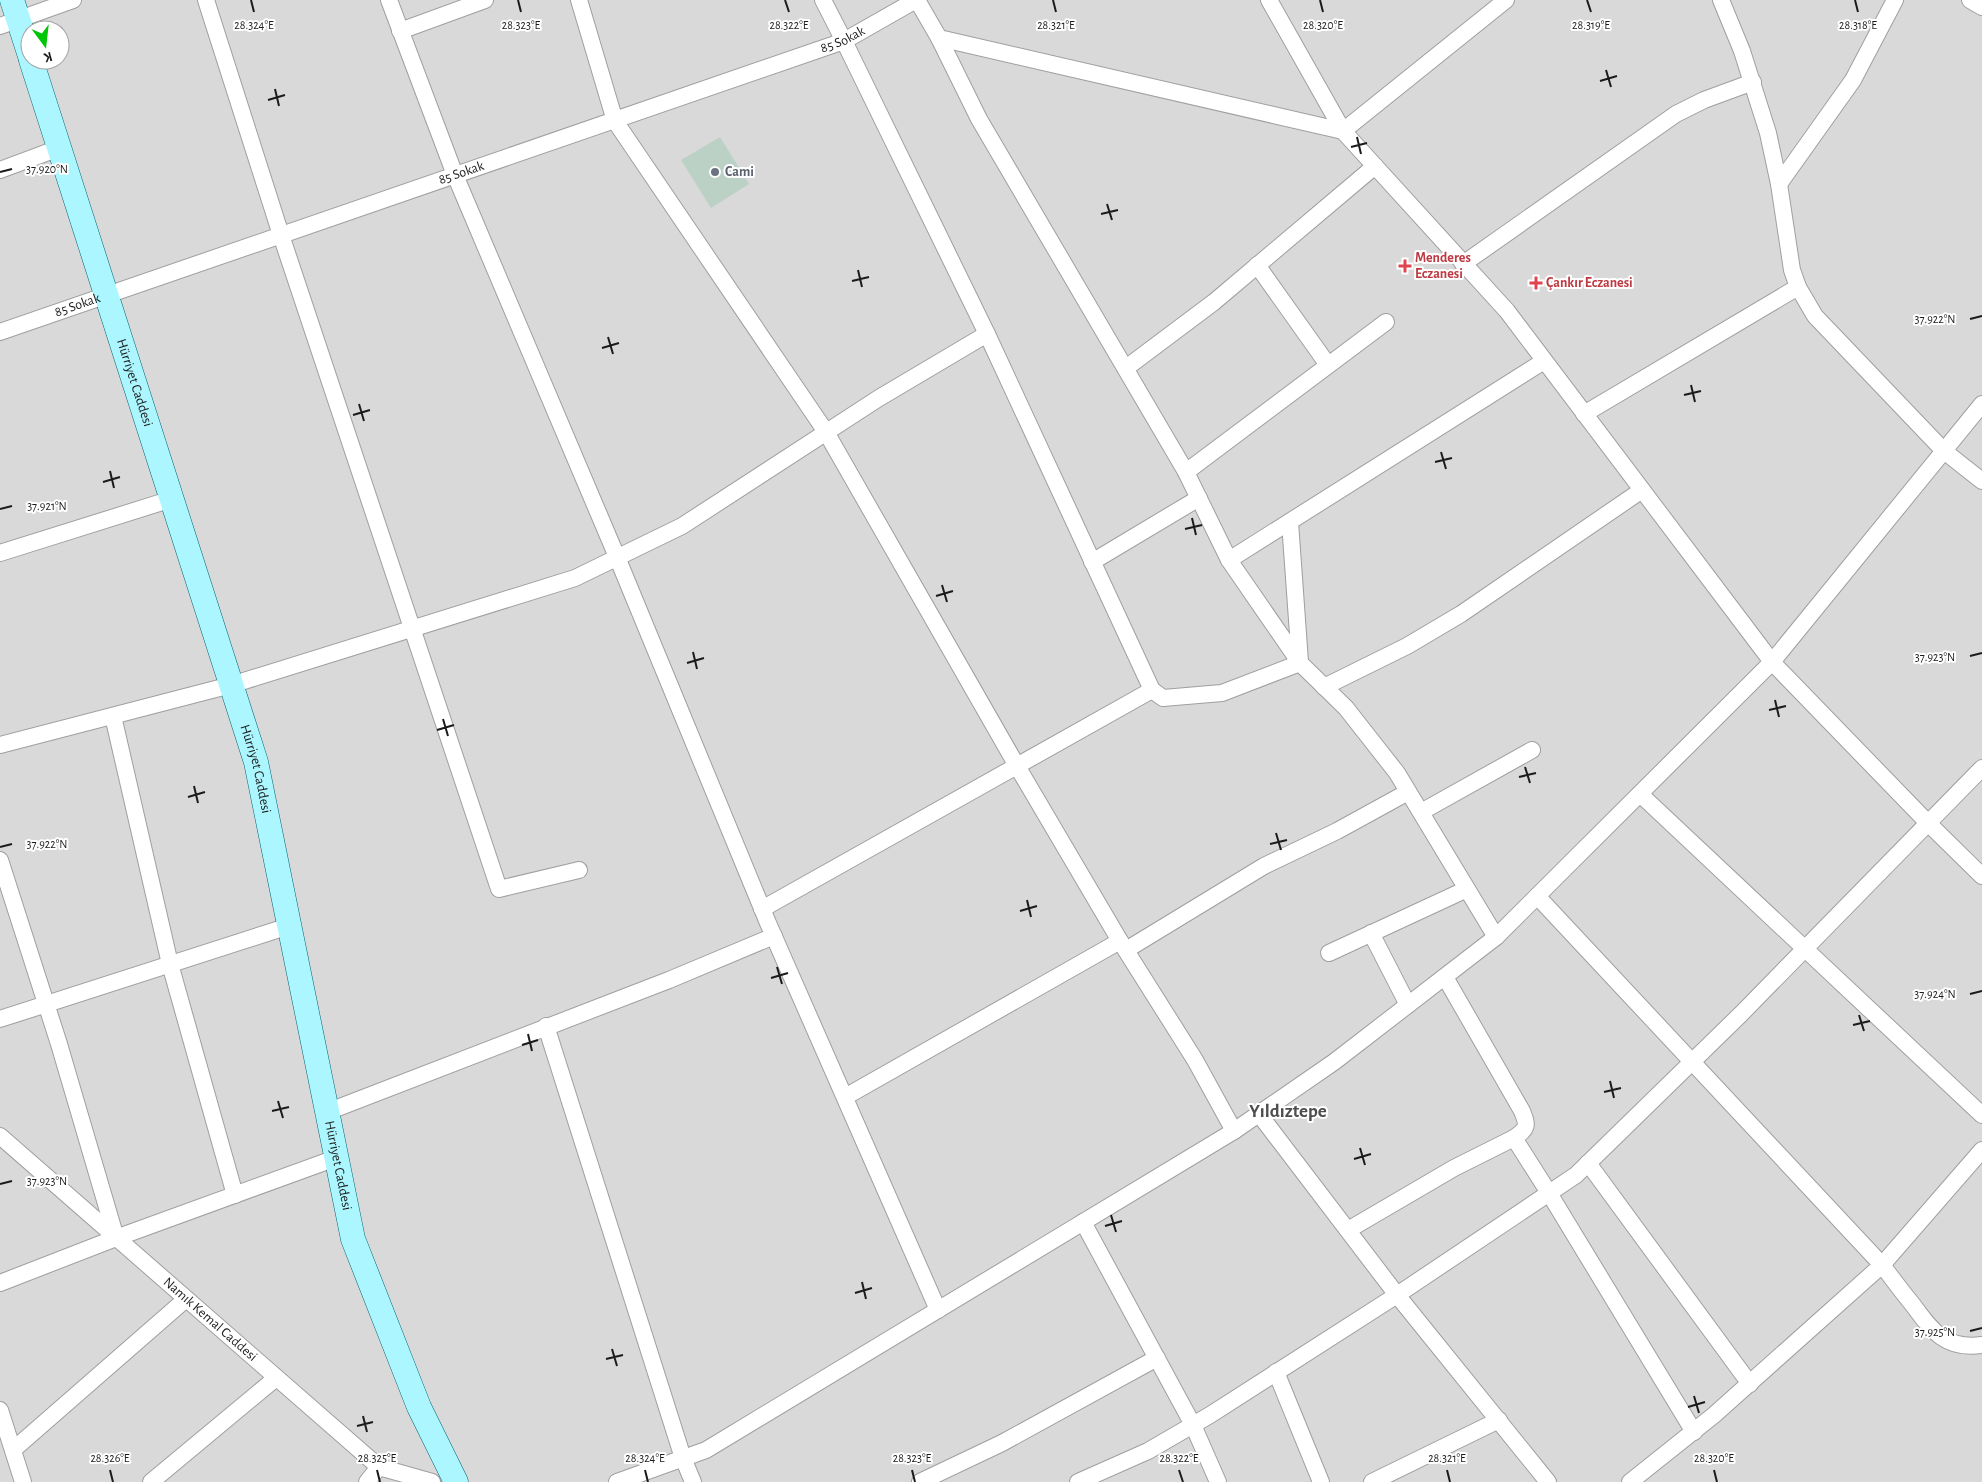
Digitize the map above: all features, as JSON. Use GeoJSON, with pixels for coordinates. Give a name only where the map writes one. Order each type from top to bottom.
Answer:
{"type":"FeatureCollection","features":[{"type":"Feature","properties":{"kind":"street"},"geometry":{"type":"LineString","coordinates":[[20,36],[10,15],[73,0]]}},
{"type":"Feature","properties":{"kind":"street"},"geometry":{"type":"LineString","coordinates":[[206,0],[281,235],[499,888],[579,870]]}},
{"type":"Feature","properties":{"kind":"street"},"geometry":{"type":"LineString","coordinates":[[389,0],[455,175],[617,557],[762,909],[938,1310]]}},
{"type":"Feature","properties":{"kind":"street"},"geometry":{"type":"LineString","coordinates":[[400,31],[485,0]]}},
{"type":"Feature","properties":{"kind":"street"},"geometry":{"type":"LineString","coordinates":[[579,0],[615,121],[826,432],[1017,766],[1123,946],[1195,1060],[1234,1131]]}},
{"type":"Feature","properties":{"kind":"street"},"geometry":{"type":"LineString","coordinates":[[822,0],[844,41],[987,334],[1152,690],[1163,698],[1222,693],[1300,663]]}},
{"type":"Feature","properties":{"kind":"street"},"geometry":{"type":"LineString","coordinates":[[916,0],[940,38],[979,119],[1186,472],[1229,560],[1300,663],[1346,708],[1397,773],[1496,937]]}},
{"type":"Feature","properties":{"kind":"street","name":"85 Sokak"},"geometry":{"type":"LineString","coordinates":[[0,332],[844,41],[916,0]]}},
{"type":"Feature","properties":{"kind":"street"},"geometry":{"type":"LineString","coordinates":[[1269,0],[1343,131],[1507,311],[1772,662],[1982,876]]}},
{"type":"Feature","properties":{"kind":"street"},"geometry":{"type":"LineString","coordinates":[[1343,131],[1506,0]]}},
{"type":"Feature","properties":{"kind":"street"},"geometry":{"type":"LineString","coordinates":[[1721,0],[1753,82],[1768,133],[1778,184],[1788,254],[1798,287],[1815,316],[1944,452],[1982,481]]}},
{"type":"Feature","properties":{"kind":"street"},"geometry":{"type":"LineString","coordinates":[[1778,184],[1853,80],[1895,0]]}},
{"type":"Feature","properties":{"kind":"street"},"geometry":{"type":"LineString","coordinates":[[1970,0],[1982,7]]}},
{"type":"Feature","properties":{"kind":"street"},"geometry":{"type":"LineString","coordinates":[[940,38],[1343,131]]}},
{"type":"Feature","properties":{"kind":"street","name":"Hürriyet Caddesi"},"geometry":{"type":"LineString","coordinates":[[34,70],[256,762],[353,1239],[419,1407],[456,1482]]}},
{"type":"Feature","properties":{"kind":"street"},"geometry":{"type":"LineString","coordinates":[[1464,264],[1676,114],[1704,100],[1753,82]]}},
{"type":"Feature","properties":{"kind":"street"},"geometry":{"type":"LineString","coordinates":[[0,170],[59,148]]}},
{"type":"Feature","properties":{"kind":"street"},"geometry":{"type":"LineString","coordinates":[[1126,368],[1214,302],[1375,166]]}},
{"type":"Feature","properties":{"kind":"street"},"geometry":{"type":"LineString","coordinates":[[1257,265],[1328,365]]}},
{"type":"Feature","properties":{"kind":"street"},"geometry":{"type":"LineString","coordinates":[[1584,414],[1798,287]]}},
{"type":"Feature","properties":{"kind":"street"},"geometry":{"type":"LineString","coordinates":[[1186,472],[1386,322]]}},
{"type":"Feature","properties":{"kind":"street"},"geometry":{"type":"LineString","coordinates":[[0,745],[231,685],[575,578],[682,526],[879,398],[987,334]]}},
{"type":"Feature","properties":{"kind":"street"},"geometry":{"type":"LineString","coordinates":[[1229,560],[1544,361]]}},
{"type":"Feature","properties":{"kind":"street"},"geometry":{"type":"LineString","coordinates":[[617,1482],[706,1450],[1234,1131],[1334,1062],[1496,937],[1772,662],[1982,404]]}},
{"type":"Feature","properties":{"kind":"street"},"geometry":{"type":"LineString","coordinates":[[1324,687],[1407,646],[1461,614],[1642,490]]}},
{"type":"Feature","properties":{"kind":"street"},"geometry":{"type":"LineString","coordinates":[[1092,562],[1199,498]]}},
{"type":"Feature","properties":{"kind":"street"},"geometry":{"type":"LineString","coordinates":[[0,553],[172,499]]}},
{"type":"Feature","properties":{"kind":"street"},"geometry":{"type":"LineString","coordinates":[[1290,522],[1300,663]]}},
{"type":"Feature","properties":{"kind":"street"},"geometry":{"type":"LineString","coordinates":[[762,909],[1152,690]]}},
{"type":"Feature","properties":{"kind":"street"},"geometry":{"type":"LineString","coordinates":[[113,716],[170,964],[235,1195]]}},
{"type":"Feature","properties":{"kind":"street"},"geometry":{"type":"LineString","coordinates":[[1421,812],[1532,750]]}},
{"type":"Feature","properties":{"kind":"street"},"geometry":{"type":"LineString","coordinates":[[1078,1482],[1097,1478],[1193,1425],[1397,1294],[1576,1175],[1806,948],[1982,768]]}},
{"type":"Feature","properties":{"kind":"street"},"geometry":{"type":"LineString","coordinates":[[844,1097],[1123,946],[1264,866],[1337,831],[1408,792]]}},
{"type":"Feature","properties":{"kind":"street"},"geometry":{"type":"LineString","coordinates":[[1640,794],[1982,1115]]}},
{"type":"Feature","properties":{"kind":"street"},"geometry":{"type":"LineString","coordinates":[[0,860],[46,1004],[116,1238]]}},
{"type":"Feature","properties":{"kind":"street"},"geometry":{"type":"LineString","coordinates":[[1329,953],[1467,889]]}},
{"type":"Feature","properties":{"kind":"street"},"geometry":{"type":"LineString","coordinates":[[1537,896],[1882,1265],[1933,1332],[1958,1345],[1969,1347],[1982,1345]]}},
{"type":"Feature","properties":{"kind":"street"},"geometry":{"type":"LineString","coordinates":[[0,1019],[289,926]]}},
{"type":"Feature","properties":{"kind":"street"},"geometry":{"type":"LineString","coordinates":[[1371,933],[1408,1005]]}},
{"type":"Feature","properties":{"kind":"street"},"geometry":{"type":"LineString","coordinates":[[327,1112],[669,980],[774,936]]}},
{"type":"Feature","properties":{"kind":"street"},"geometry":{"type":"LineString","coordinates":[[1348,1230],[1454,1168],[1514,1138],[1525,1130],[1527,1123],[1522,1110],[1445,977]]}},
{"type":"Feature","properties":{"kind":"street"},"geometry":{"type":"LineString","coordinates":[[546,1026],[683,1458],[693,1482]]}},
{"type":"Feature","properties":{"kind":"street"},"geometry":{"type":"LineString","coordinates":[[1259,1114],[1397,1294],[1548,1482]]}},
{"type":"Feature","properties":{"kind":"street","name":"Namık Kemal Caddesi"},"geometry":{"type":"LineString","coordinates":[[0,1136],[379,1467],[432,1482]]}},
{"type":"Feature","properties":{"kind":"street"},"geometry":{"type":"LineString","coordinates":[[1514,1138],[1694,1432]]}},
{"type":"Feature","properties":{"kind":"street"},"geometry":{"type":"LineString","coordinates":[[1630,1482],[1694,1432],[1750,1384],[1882,1265],[1982,1150]]}},
{"type":"Feature","properties":{"kind":"street"},"geometry":{"type":"LineString","coordinates":[[0,1283],[116,1238],[336,1158]]}},
{"type":"Feature","properties":{"kind":"street"},"geometry":{"type":"LineString","coordinates":[[1588,1163],[1750,1384]]}},
{"type":"Feature","properties":{"kind":"street"},"geometry":{"type":"LineString","coordinates":[[1083,1222],[1193,1425],[1218,1482]]}},
{"type":"Feature","properties":{"kind":"street"},"geometry":{"type":"LineString","coordinates":[[12,1450],[186,1299]]}},
{"type":"Feature","properties":{"kind":"street"},"geometry":{"type":"LineString","coordinates":[[920,1482],[1002,1443],[1157,1358]]}},
{"type":"Feature","properties":{"kind":"street"},"geometry":{"type":"LineString","coordinates":[[1276,1372],[1321,1482]]}},
{"type":"Feature","properties":{"kind":"street"},"geometry":{"type":"LineString","coordinates":[[151,1482],[276,1378]]}},
{"type":"Feature","properties":{"kind":"street"},"geometry":{"type":"LineString","coordinates":[[0,1410],[23,1482]]}},
{"type":"Feature","properties":{"kind":"street"},"geometry":{"type":"LineString","coordinates":[[1372,1482],[1498,1420]]}},
{"type":"Feature","properties":{"kind":"street"},"geometry":{"type":"LineString","coordinates":[[367,1482],[379,1467]]}},
{"type":"Feature","properties":{"kind":"shaded area"},"geometry":{"type":"Polygon","coordinates":[[[0,0],[1982,0],[1982,1482],[0,1482],[0,0]]]}},
{"type":"Feature","properties":{"kind":"building","name":"Cami"},"geometry":{"type":"Polygon","coordinates":[[[720,137],[749,184],[711,208],[681,160],[720,137]]]}},
{"type":"Feature","properties":{"kind":"place","name":"Cami"},"geometry":{"type":"Point","coordinates":[715,172]}},
{"type":"Feature","properties":{"kind":"place","name":"Menderes Eczanesi"},"geometry":{"type":"Point","coordinates":[1405,266]}},
{"type":"Feature","properties":{"kind":"place","name":"Çankır Eczanesi"},"geometry":{"type":"Point","coordinates":[1536,283]}},
{"type":"Feature","properties":{"kind":"district","name":"Yıldıztepe"},"geometry":{"type":"Point","coordinates":[1288,1111]}}]}
